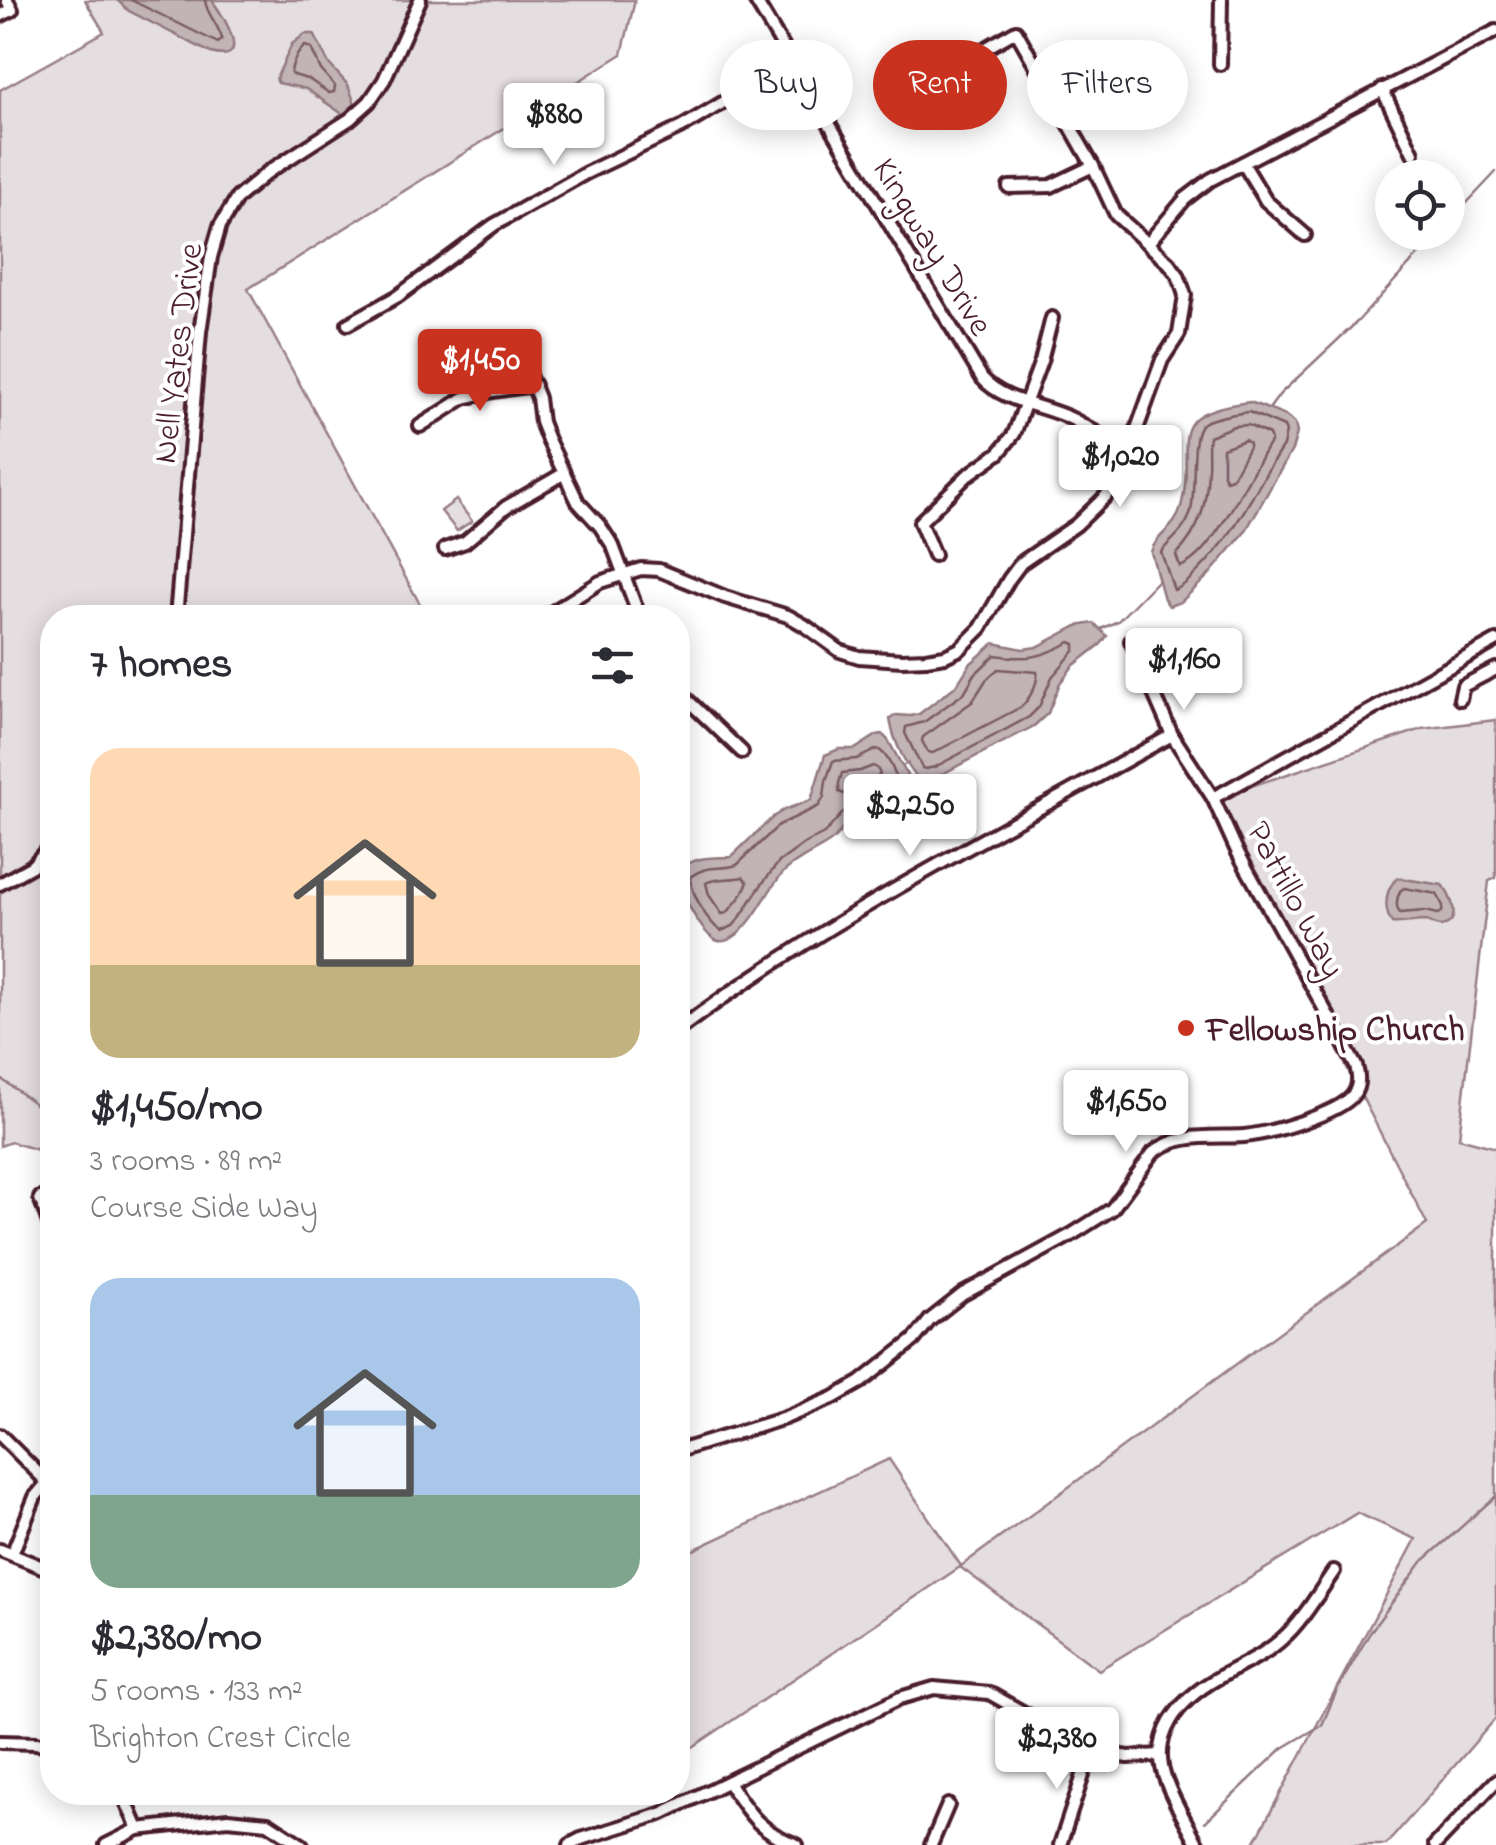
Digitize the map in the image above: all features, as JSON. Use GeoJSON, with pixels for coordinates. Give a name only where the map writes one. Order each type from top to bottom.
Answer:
{"type":"FeatureCollection","features":[{"type":"Feature","properties":{"kind":"street"},"geometry":{"type":"LineString","coordinates":[[0,16],[12,10],[8,0]]}},
{"type":"Feature","properties":{"kind":"street","name":"Nell Yates Drive"},"geometry":{"type":"LineString","coordinates":[[177,605],[200,332],[211,257],[220,226],[238,198],[268,172],[350,119],[369,102],[384,80],[420,0]]}},
{"type":"Feature","properties":{"kind":"street","name":"Kingway Drive"},"geometry":{"type":"LineString","coordinates":[[755,0],[778,40]]}},
{"type":"Feature","properties":{"kind":"street"},"geometry":{"type":"LineString","coordinates":[[1220,64],[1221,0]]}},
{"type":"Feature","properties":{"kind":"street"},"geometry":{"type":"LineString","coordinates":[[564,605],[600,582],[624,573],[659,570],[773,610],[804,624],[840,651],[859,658],[945,656],[960,649],[982,628],[1021,563],[1076,524],[1106,496],[1129,450],[1162,360],[1179,334],[1185,295],[1178,276],[1116,216],[1093,166],[1016,31],[1000,40]]}},
{"type":"Feature","properties":{"kind":"street"},"geometry":{"type":"LineString","coordinates":[[1148,243],[1185,198],[1210,180],[1496,31]]}},
{"type":"Feature","properties":{"kind":"street"},"geometry":{"type":"LineString","coordinates":[[1382,89],[1414,153]]}},
{"type":"Feature","properties":{"kind":"street"},"geometry":{"type":"LineString","coordinates":[[348,324],[398,296],[494,225],[600,165],[682,128],[720,105]]}},
{"type":"Feature","properties":{"kind":"street","name":"Kingway Drive"},"geometry":{"type":"LineString","coordinates":[[832,130],[982,378],[993,389],[1066,417],[1129,450]]}},
{"type":"Feature","properties":{"kind":"street"},"geometry":{"type":"LineString","coordinates":[[1243,163],[1266,201],[1305,235]]}},
{"type":"Feature","properties":{"kind":"street"},"geometry":{"type":"LineString","coordinates":[[1009,187],[1051,186],[1093,166]]}},
{"type":"Feature","properties":{"kind":"street"},"geometry":{"type":"LineString","coordinates":[[934,555],[920,522],[968,475],[1004,448],[1014,434],[1052,318]]}},
{"type":"Feature","properties":{"kind":"street"},"geometry":{"type":"LineString","coordinates":[[522,357],[538,398],[541,422],[563,474],[578,502],[613,546],[635,605]]}},
{"type":"Feature","properties":{"kind":"street"},"geometry":{"type":"LineString","coordinates":[[420,426],[464,398],[534,385]]}},
{"type":"Feature","properties":{"kind":"street"},"geometry":{"type":"LineString","coordinates":[[445,549],[465,542],[506,507],[563,474]]}},
{"type":"Feature","properties":{"kind":"street"},"geometry":{"type":"LineString","coordinates":[[1132,641],[1172,735],[1213,798]]}},
{"type":"Feature","properties":{"kind":"street","name":"Pattillo Way"},"geometry":{"type":"LineString","coordinates":[[690,1447],[785,1418],[861,1382],[914,1340],[930,1320],[962,1294],[1071,1236],[1112,1209],[1153,1152],[1162,1146],[1194,1138],[1245,1136],[1283,1128],[1324,1114],[1354,1095],[1359,1077],[1356,1066],[1213,798],[1496,641]]}},
{"type":"Feature","properties":{"kind":"street"},"geometry":{"type":"LineString","coordinates":[[1460,699],[1463,686],[1496,669]]}},
{"type":"Feature","properties":{"kind":"street"},"geometry":{"type":"LineString","coordinates":[[690,703],[742,752]]}},
{"type":"Feature","properties":{"kind":"street"},"geometry":{"type":"LineString","coordinates":[[690,1021],[727,993],[868,905],[1172,735]]}},
{"type":"Feature","properties":{"kind":"street"},"geometry":{"type":"LineString","coordinates":[[0,884],[40,857]]}},
{"type":"Feature","properties":{"kind":"street"},"geometry":{"type":"LineString","coordinates":[[0,1435],[40,1470]]}},
{"type":"Feature","properties":{"kind":"street"},"geometry":{"type":"LineString","coordinates":[[12,1554],[40,1490]]}},
{"type":"Feature","properties":{"kind":"street"},"geometry":{"type":"LineString","coordinates":[[0,1550],[40,1566]]}},
{"type":"Feature","properties":{"kind":"street"},"geometry":{"type":"LineString","coordinates":[[1198,1845],[1165,1780],[1160,1756],[1168,1721],[1186,1699],[1285,1637],[1334,1571]]}},
{"type":"Feature","properties":{"kind":"street"},"geometry":{"type":"LineString","coordinates":[[690,1800],[900,1698],[934,1688],[988,1693],[1091,1751],[1128,1757],[1160,1756]]}},
{"type":"Feature","properties":{"kind":"street"},"geometry":{"type":"LineString","coordinates":[[0,1742],[40,1744]]}},
{"type":"Feature","properties":{"kind":"street"},"geometry":{"type":"LineString","coordinates":[[1060,1845],[1091,1751]]}},
{"type":"Feature","properties":{"kind":"street"},"geometry":{"type":"LineString","coordinates":[[1435,1845],[1496,1781]]}},
{"type":"Feature","properties":{"kind":"street"},"geometry":{"type":"LineString","coordinates":[[728,1782],[752,1818],[777,1838],[797,1845]]}},
{"type":"Feature","properties":{"kind":"street"},"geometry":{"type":"LineString","coordinates":[[128,1805],[138,1829]]}},
{"type":"Feature","properties":{"kind":"street"},"geometry":{"type":"LineString","coordinates":[[570,1845],[680,1805]]}},
{"type":"Feature","properties":{"kind":"street"},"geometry":{"type":"LineString","coordinates":[[932,1845],[948,1805]]}},
{"type":"Feature","properties":{"kind":"street"},"geometry":{"type":"LineString","coordinates":[[106,1845],[138,1829],[228,1818],[268,1823],[302,1845]]}},
{"type":"Feature","properties":{"kind":"shaded area"},"geometry":{"type":"Polygon","coordinates":[[[85,0],[635,0],[622,54],[248,289],[420,605],[40,605],[40,1150],[11,1142],[0,1146],[0,90],[104,32],[85,0]]]}},
{"type":"Feature","properties":{"kind":"shaded area"},"geometry":{"type":"Polygon","coordinates":[[[456,500],[472,521],[457,531],[441,511],[456,500]]]}},
{"type":"Feature","properties":{"kind":"shaded area"},"geometry":{"type":"Polygon","coordinates":[[[1496,720],[1496,878],[1489,881],[1459,1138],[1496,1148],[1496,1718],[1386,1845],[1253,1845],[1416,1539],[1357,1513],[1099,1670],[960,1567],[690,1749],[690,1551],[889,1459],[961,1566],[1427,1224],[1210,800],[1422,729],[1496,720]]]}},
{"type":"Feature","properties":{"kind":"water"},"geometry":{"type":"Polygon","coordinates":[[[117,0],[212,0],[232,36],[231,52],[211,53],[129,11],[117,0]]]}},
{"type":"Feature","properties":{"kind":"water"},"geometry":{"type":"Polygon","coordinates":[[[305,34],[314,34],[329,64],[348,85],[356,107],[347,117],[306,89],[278,83],[276,79],[292,44],[305,34]]]}},
{"type":"Feature","properties":{"kind":"water"},"geometry":{"type":"Polygon","coordinates":[[[1250,402],[1295,423],[1297,433],[1292,450],[1245,532],[1208,576],[1181,602],[1169,606],[1151,552],[1181,507],[1191,423],[1221,407],[1250,402]]]}},
{"type":"Feature","properties":{"kind":"water"},"geometry":{"type":"Polygon","coordinates":[[[1094,623],[1107,636],[1073,666],[1060,683],[1048,713],[1034,726],[925,783],[912,772],[890,719],[919,714],[957,685],[970,664],[994,643],[1023,649],[1037,647],[1077,626],[1094,623]]]}},
{"type":"Feature","properties":{"kind":"water"},"geometry":{"type":"Polygon","coordinates":[[[882,734],[913,786],[854,815],[833,840],[784,872],[739,932],[722,941],[712,938],[690,906],[690,864],[731,857],[773,817],[811,800],[825,755],[839,749],[855,749],[882,734]]]}},
{"type":"Feature","properties":{"kind":"water"},"geometry":{"type":"Polygon","coordinates":[[[1398,878],[1442,885],[1454,914],[1448,924],[1392,923],[1387,899],[1398,878]]]}},
{"type":"Feature","properties":{"kind":"waterway"},"geometry":{"type":"LineString","coordinates":[[1465,205],[1496,172]]}},
{"type":"Feature","properties":{"kind":"waterway"},"geometry":{"type":"LineString","coordinates":[[1269,409],[1423,250]]}},
{"type":"Feature","properties":{"kind":"waterway"},"geometry":{"type":"LineString","coordinates":[[1101,629],[1118,621],[1158,580]]}},
{"type":"Feature","properties":{"kind":"waterway"},"geometry":{"type":"LineString","coordinates":[[902,766],[908,763]]}},
{"type":"Feature","properties":{"kind":"waterway"},"geometry":{"type":"LineString","coordinates":[[0,1078],[40,1107]]}},
{"type":"Feature","properties":{"kind":"waterway"},"geometry":{"type":"LineString","coordinates":[[1205,1822],[1283,1748],[1322,1725],[1371,1631],[1422,1562],[1496,1496]]}},
{"type":"Feature","properties":{"kind":"place","name":"Fellowship Church"},"geometry":{"type":"Point","coordinates":[1186,1028]}}]}
